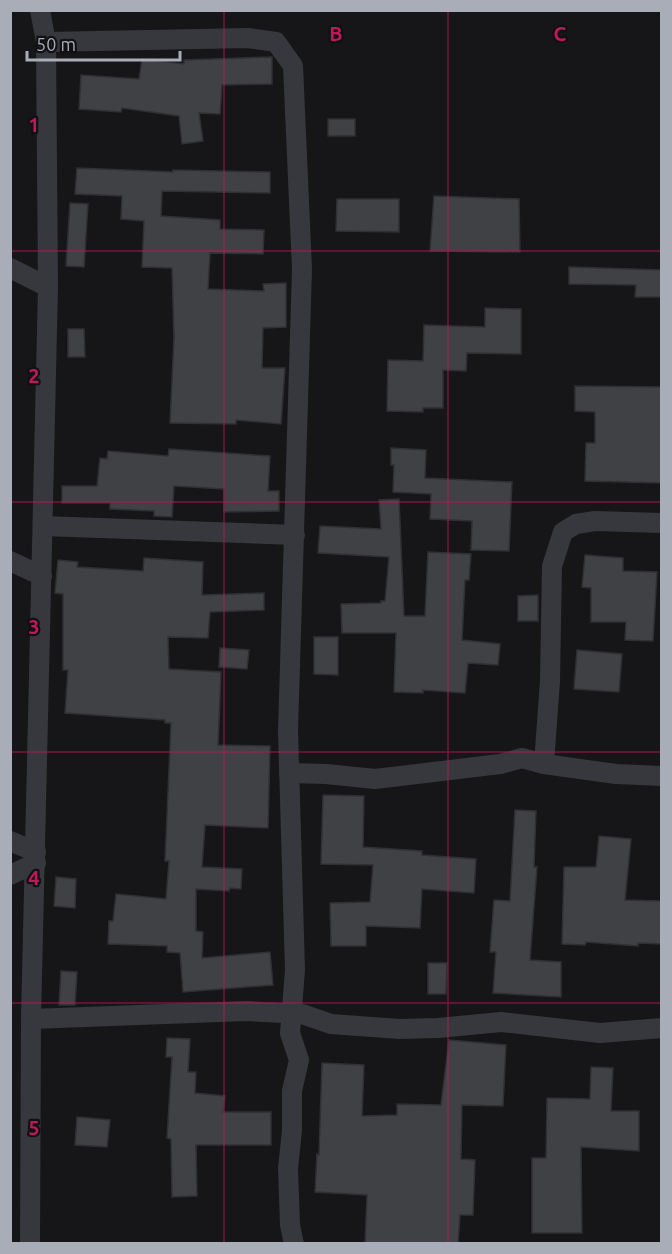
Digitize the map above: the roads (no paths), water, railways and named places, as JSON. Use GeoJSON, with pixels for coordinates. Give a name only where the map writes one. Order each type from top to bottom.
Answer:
{"type":"FeatureCollection","features":[{"type":"Feature","properties":{"kind":"street"},"geometry":{"type":"LineString","coordinates":[[30,1244],[31,1019],[48,287],[46,42],[40,10]]}},
{"type":"Feature","properties":{"kind":"street"},"geometry":{"type":"LineString","coordinates":[[46,42],[248,38],[276,42],[293,66],[302,269],[288,731],[295,970],[290,1033],[299,1060],[292,1091],[292,1131],[288,1168],[290,1225],[294,1244]]}},
{"type":"Feature","properties":{"kind":"street"},"geometry":{"type":"LineString","coordinates":[[10,268],[48,287]]}},
{"type":"Feature","properties":{"kind":"street"},"geometry":{"type":"LineString","coordinates":[[544,764],[550,681],[552,566],[563,532],[576,524],[595,521],[662,523]]}},
{"type":"Feature","properties":{"kind":"street"},"geometry":{"type":"LineString","coordinates":[[43,526],[295,535]]}},
{"type":"Feature","properties":{"kind":"street"},"geometry":{"type":"LineString","coordinates":[[10,561],[42,576]]}},
{"type":"Feature","properties":{"kind":"street"},"geometry":{"type":"LineString","coordinates":[[289,773],[375,779],[500,764],[522,758],[544,764],[616,774],[662,776]]}},
{"type":"Feature","properties":{"kind":"street"},"geometry":{"type":"LineString","coordinates":[[10,841],[36,858]]}},
{"type":"Feature","properties":{"kind":"street"},"geometry":{"type":"LineString","coordinates":[[10,875],[36,858]]}},
{"type":"Feature","properties":{"kind":"street"},"geometry":{"type":"LineString","coordinates":[[31,1019],[246,1011],[302,1014],[331,1024],[400,1029],[501,1022],[600,1033],[662,1028]]}}]}
